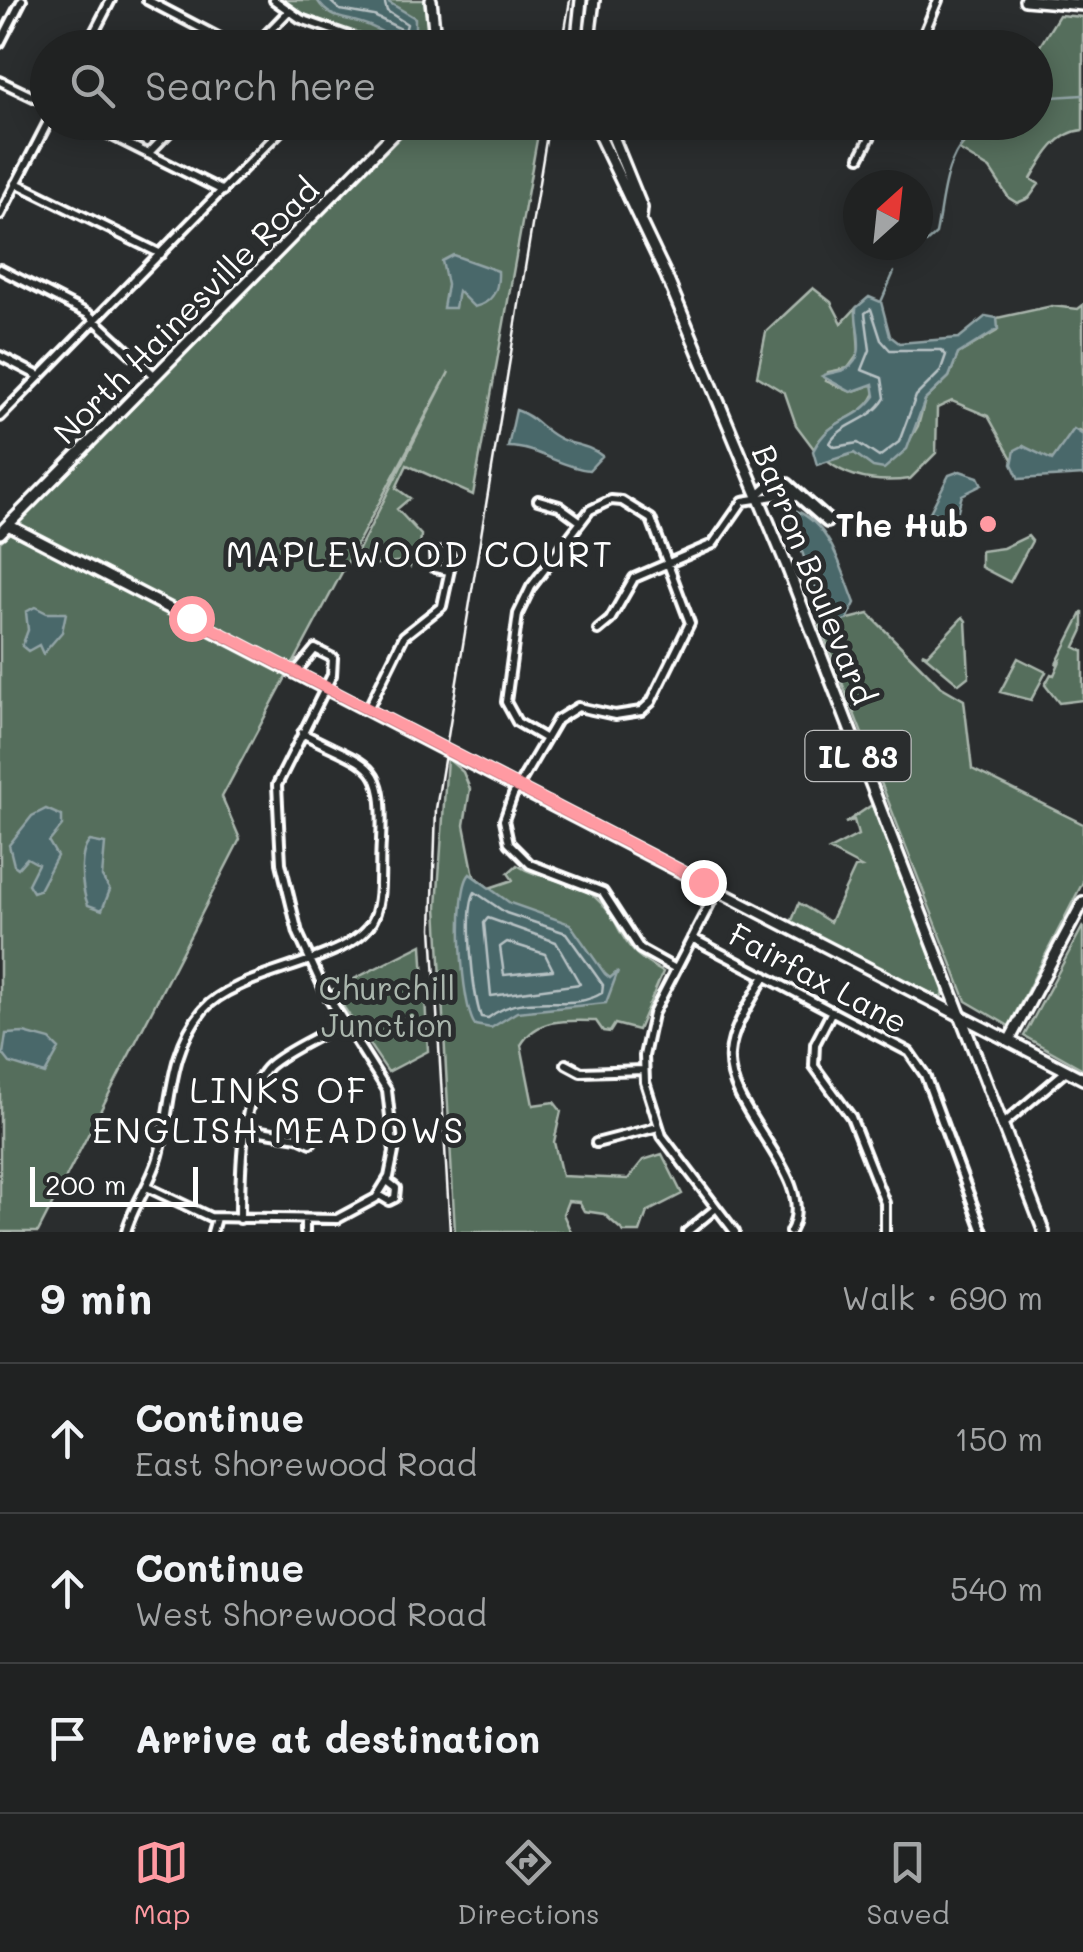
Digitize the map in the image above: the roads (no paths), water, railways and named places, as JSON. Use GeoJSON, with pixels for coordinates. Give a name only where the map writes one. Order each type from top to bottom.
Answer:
{"type":"FeatureCollection","features":[{"type":"Feature","properties":{"kind":"main road"},"geometry":{"type":"LineString","coordinates":[[431,0],[434,30]]}},
{"type":"Feature","properties":{"kind":"main road"},"geometry":{"type":"LineString","coordinates":[[578,30],[582,0]]}},
{"type":"Feature","properties":{"kind":"main road"},"geometry":{"type":"LineString","coordinates":[[590,30],[594,0]]}},
{"type":"Feature","properties":{"kind":"main road"},"geometry":{"type":"LineString","coordinates":[[1026,0],[1083,5]]}},
{"type":"Feature","properties":{"kind":"main road","name":"North Hainesville Road"},"geometry":{"type":"LineString","coordinates":[[3,526],[387,140]]}},
{"type":"Feature","properties":{"kind":"main road","name":"Barron Boulevard"},"geometry":{"type":"LineString","coordinates":[[601,140],[632,210],[640,217],[758,496],[1044,1232]]}},
{"type":"Feature","properties":{"kind":"main road","name":"Barron Boulevard"},"geometry":{"type":"LineString","coordinates":[[614,140],[642,208],[640,217]]}},
{"type":"Feature","properties":{"kind":"main road"},"geometry":{"type":"LineString","coordinates":[[3,526],[520,786],[1083,1080]]}},
{"type":"Feature","properties":{"kind":"main road"},"geometry":{"type":"LineString","coordinates":[[1011,1042],[1083,902]]}},
{"type":"Feature","properties":{"kind":"main road"},"geometry":{"type":"LineString","coordinates":[[1011,1042],[1083,910]]}},
{"type":"Feature","properties":{"kind":"street"},"geometry":{"type":"LineString","coordinates":[[0,43],[22,0]]}},
{"type":"Feature","properties":{"kind":"street"},"geometry":{"type":"LineString","coordinates":[[96,30],[111,0]]}},
{"type":"Feature","properties":{"kind":"street"},"geometry":{"type":"LineString","coordinates":[[147,0],[204,30]]}},
{"type":"Feature","properties":{"kind":"street"},"geometry":{"type":"LineString","coordinates":[[274,0],[287,12],[331,30]]}},
{"type":"Feature","properties":{"kind":"street"},"geometry":{"type":"LineString","coordinates":[[927,30],[938,0]]}},
{"type":"Feature","properties":{"kind":"street"},"geometry":{"type":"LineString","coordinates":[[270,30],[287,12]]}},
{"type":"Feature","properties":{"kind":"street"},"geometry":{"type":"LineString","coordinates":[[0,81],[30,95]]}},
{"type":"Feature","properties":{"kind":"street"},"geometry":{"type":"LineString","coordinates":[[0,214],[39,140]]}},
{"type":"Feature","properties":{"kind":"street"},"geometry":{"type":"LineString","coordinates":[[120,140],[223,191]]}},
{"type":"Feature","properties":{"kind":"street"},"geometry":{"type":"LineString","coordinates":[[148,154],[162,140]]}},
{"type":"Feature","properties":{"kind":"street"},"geometry":{"type":"LineString","coordinates":[[0,417],[272,140]]}},
{"type":"Feature","properties":{"kind":"street"},"geometry":{"type":"LineString","coordinates":[[860,157],[869,140]]}},
{"type":"Feature","properties":{"kind":"street"},"geometry":{"type":"LineString","coordinates":[[16,183],[161,254]]}},
{"type":"Feature","properties":{"kind":"street"},"geometry":{"type":"LineString","coordinates":[[0,269],[94,319],[155,376]]}},
{"type":"Feature","properties":{"kind":"street"},"geometry":{"type":"LineString","coordinates":[[0,356],[39,376]]}},
{"type":"Feature","properties":{"kind":"street"},"geometry":{"type":"LineString","coordinates":[[598,630],[610,620],[634,578],[713,544],[744,501],[793,493],[828,521]]}},
{"type":"Feature","properties":{"kind":"street"},"geometry":{"type":"LineString","coordinates":[[538,500],[559,506],[580,522]]}},
{"type":"Feature","properties":{"kind":"street"},"geometry":{"type":"LineString","coordinates":[[546,739],[510,714],[506,691],[523,600],[580,522],[600,503],[612,500],[634,504],[652,519],[690,623],[651,702],[626,715],[578,707],[556,720],[504,820],[514,852],[530,864],[596,888],[611,902],[640,949],[676,969]]}},
{"type":"Feature","properties":{"kind":"street"},"geometry":{"type":"LineString","coordinates":[[368,709],[404,636],[442,606],[449,571]]}},
{"type":"Feature","properties":{"kind":"street"},"geometry":{"type":"LineString","coordinates":[[147,1187],[216,1218],[305,1220],[346,1217],[379,1194],[387,1181],[394,1152],[387,1090],[310,959],[282,873],[275,809],[280,776],[326,688],[334,658],[315,649],[298,673]]}},
{"type":"Feature","properties":{"kind":"street"},"geometry":{"type":"LineString","coordinates":[[126,1232],[160,1153],[176,1060],[202,1011],[239,982],[310,959],[361,934],[376,914],[383,798],[370,770],[302,734]]}},
{"type":"Feature","properties":{"kind":"street"},"geometry":{"type":"LineString","coordinates":[[717,890],[648,1028],[644,1070],[658,1127],[715,1210],[735,1232]]}},
{"type":"Feature","properties":{"kind":"street","name":"Fairfax Lane"},"geometry":{"type":"LineString","coordinates":[[692,938],[903,1048],[921,1066],[983,1232]]}},
{"type":"Feature","properties":{"kind":"street"},"geometry":{"type":"LineString","coordinates":[[764,976],[733,1038],[730,1068],[735,1091],[770,1143],[794,1200],[790,1232]]}},
{"type":"Feature","properties":{"kind":"street"},"geometry":{"type":"LineString","coordinates":[[832,1011],[816,1044],[814,1066],[851,1118],[885,1203],[885,1232]]}},
{"type":"Feature","properties":{"kind":"street"},"geometry":{"type":"LineString","coordinates":[[240,1219],[240,1168],[253,1092],[264,1071],[344,1022]]}},
{"type":"Feature","properties":{"kind":"street"},"geometry":{"type":"LineString","coordinates":[[566,1064],[581,1072],[644,1070]]}},
{"type":"Feature","properties":{"kind":"street"},"geometry":{"type":"LineString","coordinates":[[1002,1125],[1066,1071]]}},
{"type":"Feature","properties":{"kind":"street"},"geometry":{"type":"LineString","coordinates":[[596,1144],[658,1127]]}},
{"type":"Feature","properties":{"kind":"street"},"geometry":{"type":"LineString","coordinates":[[248,1129],[298,1137]]}},
{"type":"Feature","properties":{"kind":"street"},"geometry":{"type":"LineString","coordinates":[[379,1194],[389,1201],[395,1198],[395,1186],[387,1181]]}},
{"type":"Feature","properties":{"kind":"street"},"geometry":{"type":"LineString","coordinates":[[687,1232],[715,1210]]}},
{"type":"Feature","properties":{"kind":"street"},"geometry":{"type":"LineString","coordinates":[[212,1232],[216,1218]]}},
{"type":"Feature","properties":{"kind":"street"},"geometry":{"type":"LineString","coordinates":[[305,1220],[305,1232]]}},
{"type":"Feature","properties":{"kind":"water"},"geometry":{"type":"Polygon","coordinates":[[[317,0],[385,0],[415,18],[415,30],[377,30],[335,16],[317,0]]]}},
{"type":"Feature","properties":{"kind":"water"},"geometry":{"type":"Polygon","coordinates":[[[453,255],[498,271],[496,290],[490,299],[474,307],[458,291],[455,308],[443,308],[447,285],[442,261],[453,255]]]}},
{"type":"Feature","properties":{"kind":"water"},"geometry":{"type":"Polygon","coordinates":[[[869,297],[881,302],[890,336],[899,343],[959,338],[986,316],[997,318],[998,329],[958,354],[949,377],[925,400],[907,449],[884,469],[873,467],[854,453],[817,465],[813,451],[820,439],[875,396],[873,384],[851,392],[822,376],[853,364],[859,349],[856,308],[869,297]]]}},
{"type":"Feature","properties":{"kind":"water"},"geometry":{"type":"Polygon","coordinates":[[[516,410],[557,437],[602,456],[589,470],[508,447],[516,410]]]}},
{"type":"Feature","properties":{"kind":"water"},"geometry":{"type":"Polygon","coordinates":[[[1074,429],[1083,435],[1083,475],[1019,479],[1012,464],[1015,450],[1023,446],[1052,460],[1074,429]]]}},
{"type":"Feature","properties":{"kind":"water"},"geometry":{"type":"Polygon","coordinates":[[[960,471],[978,477],[982,485],[962,495],[956,517],[930,512],[949,475],[960,471]]]}},
{"type":"Feature","properties":{"kind":"water"},"geometry":{"type":"Polygon","coordinates":[[[797,511],[819,527],[840,563],[855,603],[847,620],[840,622],[831,614],[817,590],[792,524],[797,511]]]}},
{"type":"Feature","properties":{"kind":"water"},"geometry":{"type":"Polygon","coordinates":[[[35,607],[47,613],[66,613],[62,632],[43,654],[39,645],[28,651],[22,646],[28,630],[26,612],[35,607]]]}},
{"type":"Feature","properties":{"kind":"water"},"geometry":{"type":"Polygon","coordinates":[[[46,809],[62,816],[62,826],[49,842],[57,856],[39,890],[33,892],[28,884],[38,864],[27,858],[18,868],[9,845],[32,816],[46,809]]]}},
{"type":"Feature","properties":{"kind":"water"},"geometry":{"type":"Polygon","coordinates":[[[90,841],[105,844],[102,877],[110,890],[102,910],[88,905],[84,890],[82,862],[90,841]]]}},
{"type":"Feature","properties":{"kind":"water"},"geometry":{"type":"Polygon","coordinates":[[[470,874],[510,903],[570,924],[605,974],[610,978],[618,971],[606,1003],[517,1012],[491,1028],[475,1025],[466,996],[461,949],[462,902],[470,874]]]}},
{"type":"Feature","properties":{"kind":"water"},"geometry":{"type":"Polygon","coordinates":[[[24,1033],[50,1040],[59,1049],[45,1074],[10,1063],[3,1054],[6,1034],[24,1033]]]}},
{"type":"Feature","properties":{"kind":"waterway"},"geometry":{"type":"LineString","coordinates":[[1053,97],[1083,95]]}},
{"type":"Feature","properties":{"kind":"waterway"},"geometry":{"type":"LineString","coordinates":[[933,237],[952,162],[965,140]]}},
{"type":"Feature","properties":{"kind":"waterway"},"geometry":{"type":"LineString","coordinates":[[881,302],[894,272]]}},
{"type":"Feature","properties":{"kind":"railway"},"geometry":{"type":"LineString","coordinates":[[565,30],[570,0]]}},
{"type":"Feature","properties":{"kind":"railway"},"geometry":{"type":"LineString","coordinates":[[450,1232],[432,928],[436,809],[546,140]]}},
{"type":"Feature","properties":{"kind":"place","name":"The Hub"},"geometry":{"type":"Point","coordinates":[988,524]}},
{"type":"Feature","properties":{"kind":"district","name":"MAPLEWOOD COURT"},"geometry":{"type":"Point","coordinates":[420,553]}},
{"type":"Feature","properties":{"kind":"district","name":"LINKS OF ENGLISH MEADOWS"},"geometry":{"type":"Point","coordinates":[279,1109]}},
{"type":"Feature","properties":{"kind":"park label","name":"Churchill Junction"},"geometry":{"type":"Point","coordinates":[387,1006]}}]}
